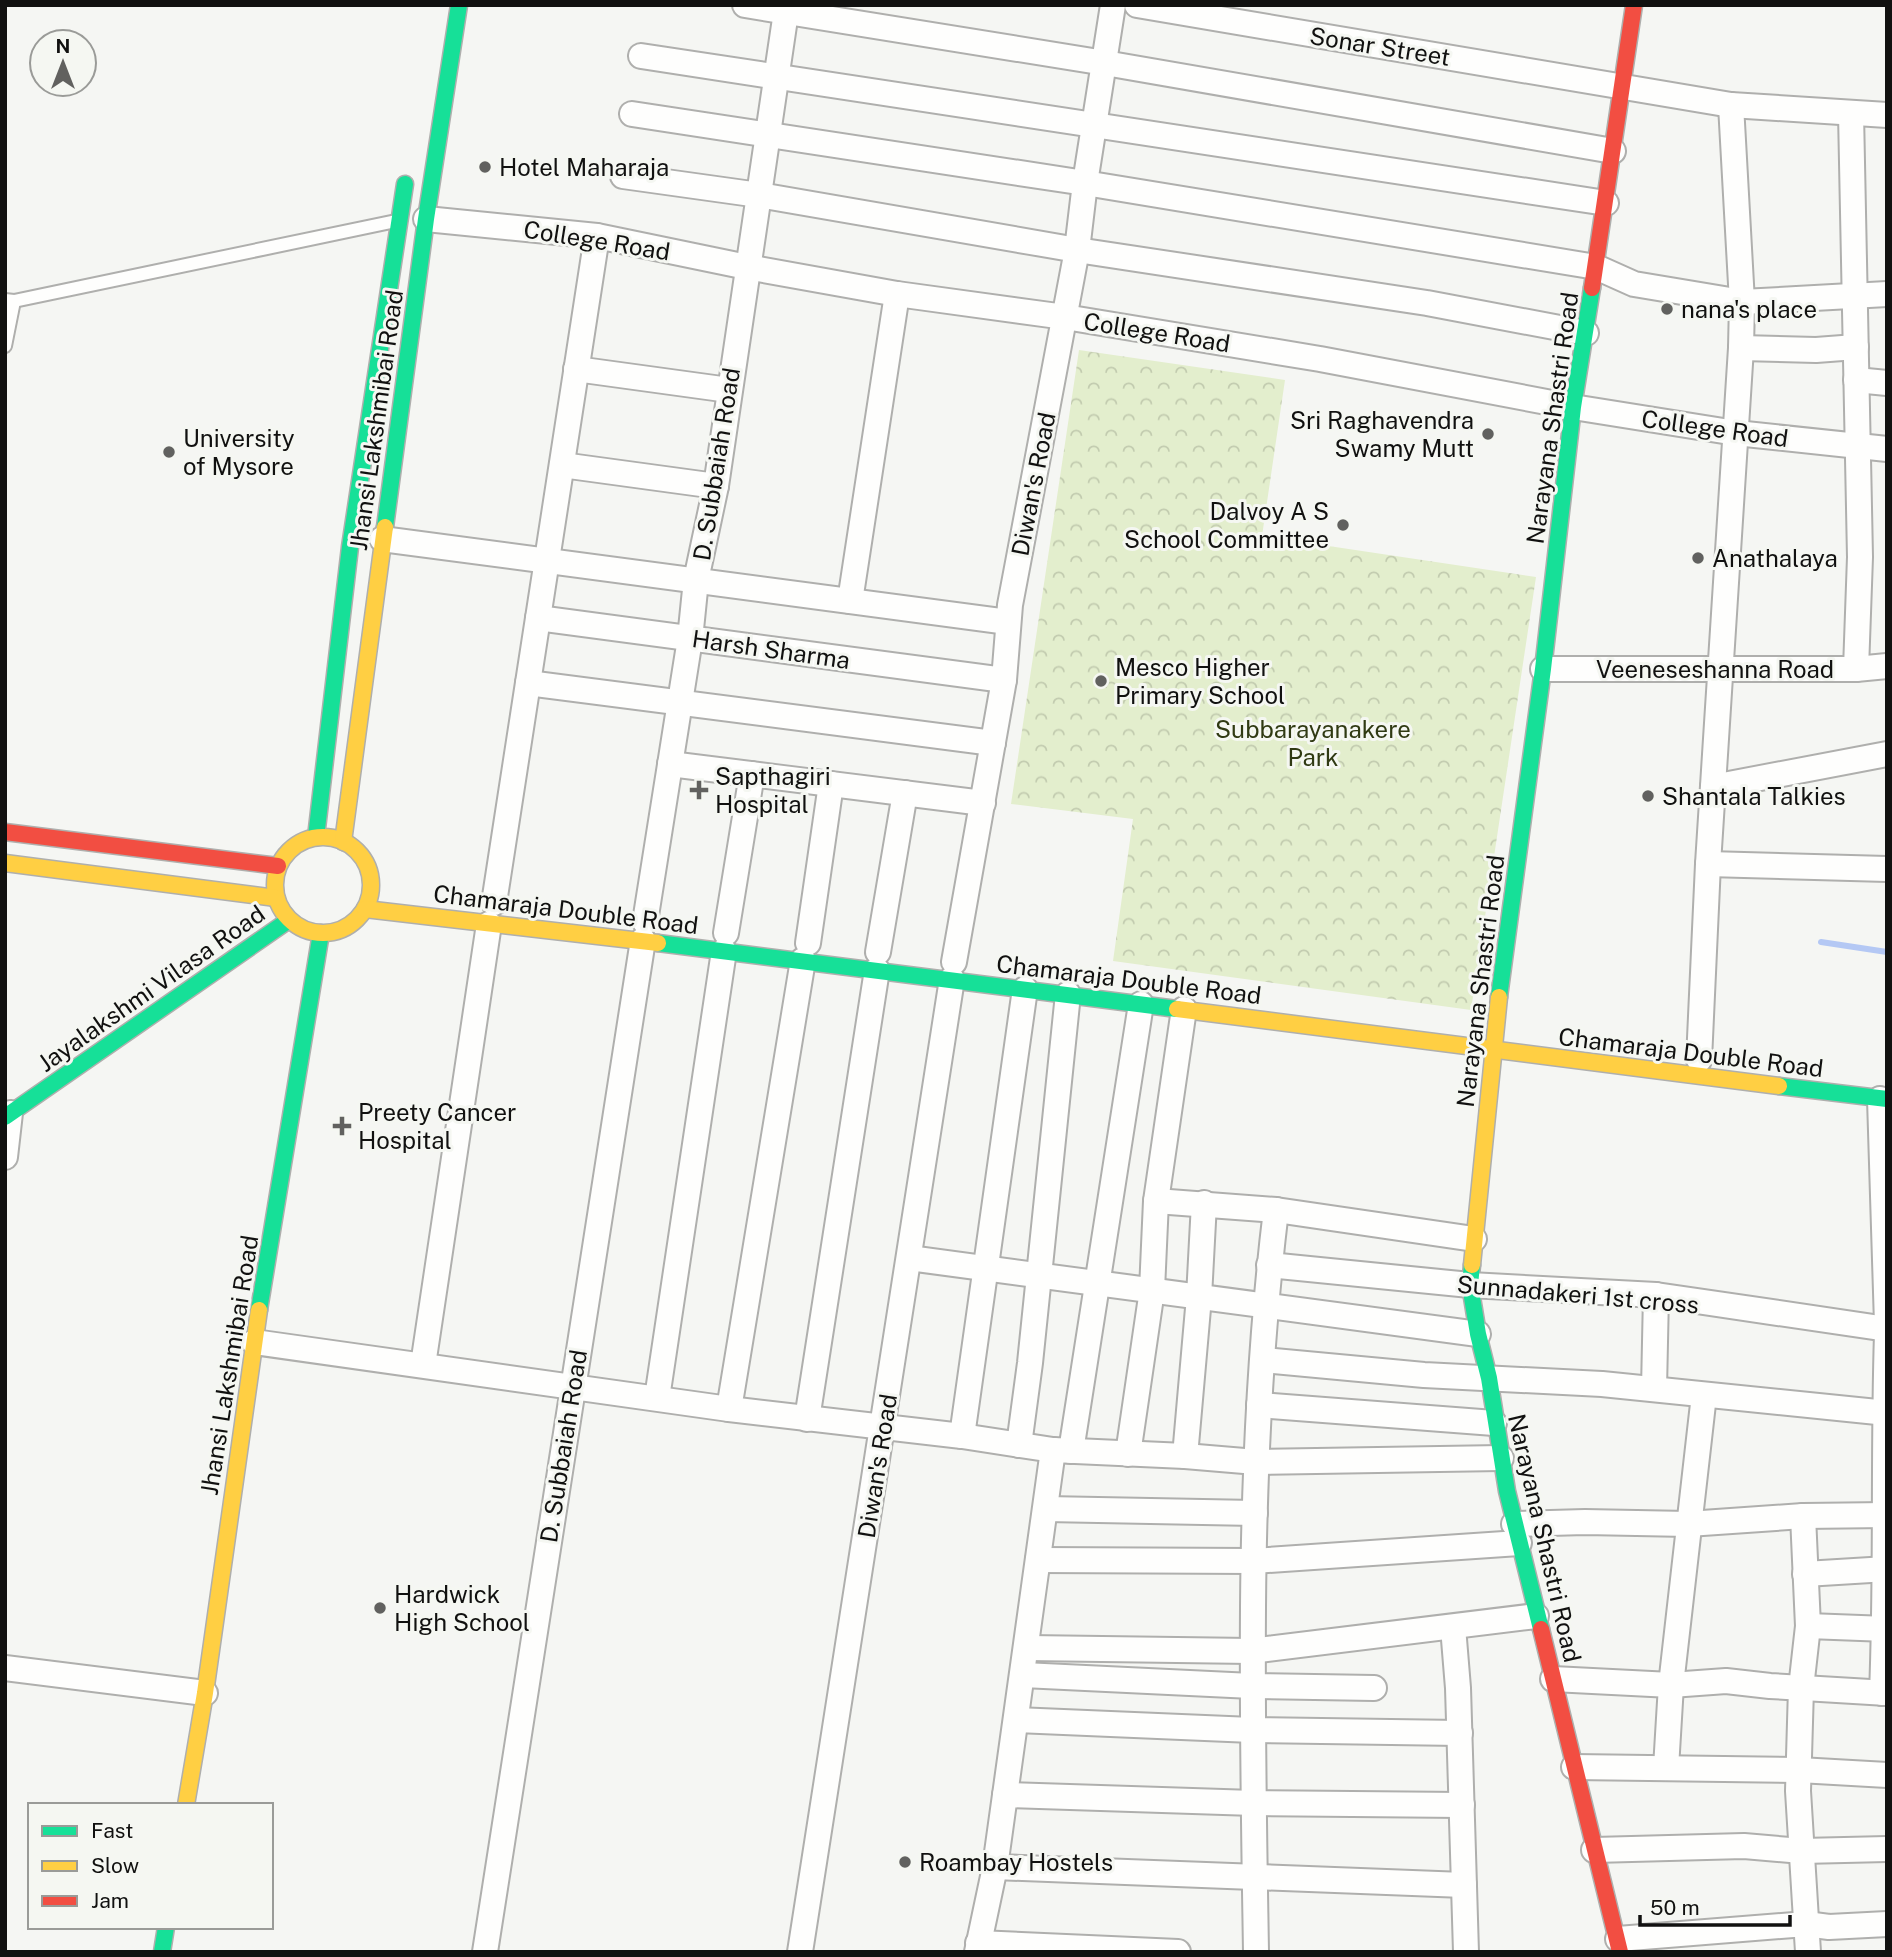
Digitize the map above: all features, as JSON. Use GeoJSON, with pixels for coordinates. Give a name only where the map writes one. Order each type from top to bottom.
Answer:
{"type":"FeatureCollection","features":[{"type":"Feature","properties":{"kind":"main road","name":"Jhansi Lakshmibai Road"},"geometry":{"type":"LineString","coordinates":[[344,842],[382,539],[426,219],[459,5]]}},
{"type":"Feature","properties":{"kind":"main road","name":"Narayana Shastri Road"},"geometry":{"type":"LineString","coordinates":[[1619,1945],[1517,1533],[1494,1423],[1489,1378],[1470,1285],[1494,1042],[1543,669],[1573,407],[1587,333],[1634,5]]}},
{"type":"Feature","properties":{"kind":"main road","name":"Jhansi Lakshmibai Road"},"geometry":{"type":"LineString","coordinates":[[316,837],[350,547],[407,167]]}},
{"type":"Feature","properties":{"kind":"main road"},"geometry":{"type":"LineString","coordinates":[[5,832],[278,866]]}},
{"type":"Feature","properties":{"kind":"main road"},"geometry":{"type":"LineString","coordinates":[[316,837],[330,837],[355,849],[364,860],[378,888],[365,909],[346,927],[321,933],[299,927],[289,920],[276,898],[274,881],[278,866],[287,852],[300,842],[316,837]]}},
{"type":"Feature","properties":{"kind":"main road"},"geometry":{"type":"LineString","coordinates":[[5,863],[276,898]]}},
{"type":"Feature","properties":{"kind":"main road","name":"Chamaraja Double Road"},"geometry":{"type":"LineString","coordinates":[[365,909],[493,908],[954,967],[1025,989],[1494,1042],[1699,1060],[1884,1094]]}},
{"type":"Feature","properties":{"kind":"main road","name":"Jayalakshmi Vilasa Road"},"geometry":{"type":"LineString","coordinates":[[8,1115],[289,920]]}},
{"type":"Feature","properties":{"kind":"main road","name":"Jhansi Lakshmibai Road"},"geometry":{"type":"LineString","coordinates":[[186,1803],[205,1693],[254,1342],[321,933]]}},
{"type":"Feature","properties":{"kind":"main road","name":"Chamaraja Double Road"},"geometry":{"type":"LineString","coordinates":[[1371,1018],[1494,1042],[1884,1094]]}},
{"type":"Feature","properties":{"kind":"main road"},"geometry":{"type":"LineString","coordinates":[[162,1952],[166,1929]]}},
{"type":"Feature","properties":{"kind":"street"},"geometry":{"type":"LineString","coordinates":[[745,5],[786,9],[1613,151]]}},
{"type":"Feature","properties":{"kind":"street","name":"Diwan's Road"},"geometry":{"type":"LineString","coordinates":[[800,1952],[954,967],[1004,680],[1008,622],[1077,250],[1113,5]]}},
{"type":"Feature","properties":{"kind":"street","name":"Sonar Street"},"geometry":{"type":"LineString","coordinates":[[1137,5],[1731,105],[1887,116]]}},
{"type":"Feature","properties":{"kind":"street","name":"D. Subbaiah Road"},"geometry":{"type":"LineString","coordinates":[[485,1952],[690,639],[696,580],[716,486],[786,9]]}},
{"type":"Feature","properties":{"kind":"street"},"geometry":{"type":"LineString","coordinates":[[641,56],[1606,203]]}},
{"type":"Feature","properties":{"kind":"street"},"geometry":{"type":"LineString","coordinates":[[1699,1060],[1708,864],[1741,348],[1742,302],[1731,105]]}},
{"type":"Feature","properties":{"kind":"street"},"geometry":{"type":"LineString","coordinates":[[1851,113],[1860,557],[1856,669]]}},
{"type":"Feature","properties":{"kind":"street"},"geometry":{"type":"LineString","coordinates":[[632,114],[768,137],[1085,183],[1596,267],[1634,284],[1742,302],[1887,294]]}},
{"type":"Feature","properties":{"kind":"street"},"geometry":{"type":"LineString","coordinates":[[623,176],[759,195],[1077,250],[1427,303],[1587,333]]}},
{"type":"Feature","properties":{"kind":"street","name":"College Road"},"geometry":{"type":"LineString","coordinates":[[426,219],[597,236],[747,267],[1320,359],[1573,407],[1736,433],[1887,449]]}},
{"type":"Feature","properties":{"kind":"street"},"geometry":{"type":"LineString","coordinates":[[423,1365],[597,236]]}},
{"type":"Feature","properties":{"kind":"street"},"geometry":{"type":"LineString","coordinates":[[850,601],[897,293]]}},
{"type":"Feature","properties":{"kind":"street"},"geometry":{"type":"LineString","coordinates":[[1741,348],[1816,350],[1856,347]]}},
{"type":"Feature","properties":{"kind":"street"},"geometry":{"type":"LineString","coordinates":[[576,369],[729,390]]}},
{"type":"Feature","properties":{"kind":"street"},"geometry":{"type":"LineString","coordinates":[[1856,380],[1887,383]]}},
{"type":"Feature","properties":{"kind":"street"},"geometry":{"type":"LineString","coordinates":[[562,466],[716,486]]}},
{"type":"Feature","properties":{"kind":"street"},"geometry":{"type":"LineString","coordinates":[[382,539],[1008,622]]}},
{"type":"Feature","properties":{"kind":"street","name":"Harsh Sharma"},"geometry":{"type":"LineString","coordinates":[[538,618],[1004,680]]}},
{"type":"Feature","properties":{"kind":"street","name":"Veeneseshanna Road"},"geometry":{"type":"LineString","coordinates":[[1543,669],[1856,669],[1887,666]]}},
{"type":"Feature","properties":{"kind":"street"},"geometry":{"type":"LineString","coordinates":[[528,683],[993,743]]}},
{"type":"Feature","properties":{"kind":"street"},"geometry":{"type":"LineString","coordinates":[[1713,787],[1887,754]]}},
{"type":"Feature","properties":{"kind":"street"},"geometry":{"type":"LineString","coordinates":[[670,764],[983,803]]}},
{"type":"Feature","properties":{"kind":"street"},"geometry":{"type":"LineString","coordinates":[[657,1398],[752,774]]}},
{"type":"Feature","properties":{"kind":"street"},"geometry":{"type":"LineString","coordinates":[[729,1409],[831,784]]}},
{"type":"Feature","properties":{"kind":"street"},"geometry":{"type":"LineString","coordinates":[[807,1419],[905,793]]}},
{"type":"Feature","properties":{"kind":"street"},"geometry":{"type":"LineString","coordinates":[[1708,864],[1887,869]]}},
{"type":"Feature","properties":{"kind":"street"},"geometry":{"type":"LineString","coordinates":[[962,1436],[1025,989]]}},
{"type":"Feature","properties":{"kind":"street"},"geometry":{"type":"LineString","coordinates":[[1019,1445],[1040,1275],[1069,994]]}},
{"type":"Feature","properties":{"kind":"street"},"geometry":{"type":"LineString","coordinates":[[1141,1004],[1097,1283],[1063,1451],[1046,1509],[995,1867],[978,1948],[1178,1952]]}},
{"type":"Feature","properties":{"kind":"street"},"geometry":{"type":"LineString","coordinates":[[1128,1454],[1152,1290],[1156,1201],[1184,1009]]}},
{"type":"Feature","properties":{"kind":"street"},"geometry":{"type":"LineString","coordinates":[[1553,1679],[1671,1685],[1726,1681],[1884,1693],[1887,1329],[1884,1094]]}},
{"type":"Feature","properties":{"kind":"street"},"geometry":{"type":"LineString","coordinates":[[5,1157],[8,1115]]}},
{"type":"Feature","properties":{"kind":"street"},"geometry":{"type":"LineString","coordinates":[[1156,1201],[1276,1210],[1474,1239]]}},
{"type":"Feature","properties":{"kind":"street"},"geometry":{"type":"LineString","coordinates":[[1185,1456],[1204,1203]]}},
{"type":"Feature","properties":{"kind":"street"},"geometry":{"type":"LineString","coordinates":[[1256,1952],[1251,1651],[1253,1561],[1259,1405],[1269,1265],[1276,1210]]}},
{"type":"Feature","properties":{"kind":"street"},"geometry":{"type":"LineString","coordinates":[[909,1258],[1478,1334]]}},
{"type":"Feature","properties":{"kind":"street","name":"Sunnadakeri 1st cross"},"geometry":{"type":"LineString","coordinates":[[1269,1265],[1470,1285],[1656,1295],[1681,1301],[1887,1329]]}},
{"type":"Feature","properties":{"kind":"street"},"geometry":{"type":"LineString","coordinates":[[1654,1389],[1656,1295]]}},
{"type":"Feature","properties":{"kind":"street"},"geometry":{"type":"LineString","coordinates":[[254,1342],[729,1409],[884,1426],[1063,1451],[1256,1462],[1501,1458]]}},
{"type":"Feature","properties":{"kind":"street"},"geometry":{"type":"LineString","coordinates":[[1263,1360],[1424,1375],[1654,1389],[1885,1413]]}},
{"type":"Feature","properties":{"kind":"street"},"geometry":{"type":"LineString","coordinates":[[1666,1768],[1671,1685],[1704,1395]]}},
{"type":"Feature","properties":{"kind":"street"},"geometry":{"type":"LineString","coordinates":[[1259,1405],[1494,1423]]}},
{"type":"Feature","properties":{"kind":"street"},"geometry":{"type":"LineString","coordinates":[[1046,1509],[1255,1513]]}},
{"type":"Feature","properties":{"kind":"street"},"geometry":{"type":"LineString","coordinates":[[1038,1560],[1253,1561],[1517,1533],[1586,1522],[1688,1524],[1803,1516],[1886,1515]]}},
{"type":"Feature","properties":{"kind":"street"},"geometry":{"type":"LineString","coordinates":[[1803,1516],[1808,1626],[1801,1688],[1798,1791],[1808,1952]]}},
{"type":"Feature","properties":{"kind":"street"},"geometry":{"type":"LineString","coordinates":[[1805,1574],[1886,1569]]}},
{"type":"Feature","properties":{"kind":"street"},"geometry":{"type":"LineString","coordinates":[[1028,1648],[1251,1651],[1536,1616]]}},
{"type":"Feature","properties":{"kind":"street"},"geometry":{"type":"LineString","coordinates":[[1808,1626],[1886,1629]]}},
{"type":"Feature","properties":{"kind":"street"},"geometry":{"type":"LineString","coordinates":[[1453,1627],[1460,1733],[1466,1952]]}},
{"type":"Feature","properties":{"kind":"street"},"geometry":{"type":"LineString","coordinates":[[5,1668],[205,1693]]}},
{"type":"Feature","properties":{"kind":"street"},"geometry":{"type":"LineString","coordinates":[[1023,1675],[1252,1686],[1374,1688]]}},
{"type":"Feature","properties":{"kind":"street"},"geometry":{"type":"LineString","coordinates":[[1016,1720],[1252,1730],[1460,1733]]}},
{"type":"Feature","properties":{"kind":"street"},"geometry":{"type":"LineString","coordinates":[[1574,1767],[1799,1770],[1887,1775]]}},
{"type":"Feature","properties":{"kind":"street"},"geometry":{"type":"LineString","coordinates":[[1005,1795],[1254,1803],[1462,1805]]}},
{"type":"Feature","properties":{"kind":"street"},"geometry":{"type":"LineString","coordinates":[[1594,1850],[1744,1846],[1802,1850],[1887,1849]]}},
{"type":"Feature","properties":{"kind":"street"},"geometry":{"type":"LineString","coordinates":[[995,1867],[1464,1885]]}},
{"type":"Feature","properties":{"kind":"street"},"geometry":{"type":"LineString","coordinates":[[1619,1945],[1806,1924],[1829,1927],[1887,1924]]}},
{"type":"Feature","properties":{"kind":"lane"},"geometry":{"type":"LineString","coordinates":[[5,346],[9,300],[399,220]]}},
{"type":"Feature","properties":{"kind":"green space","name":"Subbarayanakere Park"},"geometry":{"type":"Polygon","coordinates":[[[1079,350],[1285,380],[1262,536],[1536,577],[1471,1010],[1113,961],[1133,819],[1011,804],[1079,350]]]}},
{"type":"Feature","properties":{"kind":"waterway"},"geometry":{"type":"LineString","coordinates":[[1821,942],[1887,952]]}},
{"type":"Feature","properties":{"kind":"traffic: fast"},"geometry":{"type":"LineString","coordinates":[[385,527],[426,219],[459,5]]}},
{"type":"Feature","properties":{"kind":"traffic: fast"},"geometry":{"type":"LineString","coordinates":[[316,837],[350,547],[405,184]]}},
{"type":"Feature","properties":{"kind":"traffic: fast"},"geometry":{"type":"LineString","coordinates":[[1499,997],[1543,669],[1573,407],[1592,288]]}},
{"type":"Feature","properties":{"kind":"traffic: fast"},"geometry":{"type":"LineString","coordinates":[[5,1117],[289,920]]}},
{"type":"Feature","properties":{"kind":"traffic: fast"},"geometry":{"type":"LineString","coordinates":[[259,1310],[321,933]]}},
{"type":"Feature","properties":{"kind":"traffic: fast"},"geometry":{"type":"LineString","coordinates":[[658,943],[1177,1009]]}},
{"type":"Feature","properties":{"kind":"traffic: fast"},"geometry":{"type":"LineString","coordinates":[[1779,1086],[1887,1099]]}},
{"type":"Feature","properties":{"kind":"traffic: fast"},"geometry":{"type":"LineString","coordinates":[[1472,1265],[1470,1285],[1489,1378],[1507,1491],[1541,1629]]}},
{"type":"Feature","properties":{"kind":"traffic: fast"},"geometry":{"type":"LineString","coordinates":[[162,1952],[166,1929]]}},
{"type":"Feature","properties":{"kind":"traffic: slow"},"geometry":{"type":"LineString","coordinates":[[343,842],[385,527]]}},
{"type":"Feature","properties":{"kind":"traffic: slow"},"geometry":{"type":"LineString","coordinates":[[323,837],[341,841],[357,851],[367,867],[371,885],[367,903],[357,919],[341,929],[323,933],[305,929],[289,919],[279,903],[275,885],[279,867],[289,851],[305,841],[323,837]]}},
{"type":"Feature","properties":{"kind":"traffic: slow"},"geometry":{"type":"LineString","coordinates":[[5,863],[276,898]]}},
{"type":"Feature","properties":{"kind":"traffic: slow"},"geometry":{"type":"LineString","coordinates":[[365,909],[658,943]]}},
{"type":"Feature","properties":{"kind":"traffic: slow"},"geometry":{"type":"LineString","coordinates":[[1472,1265],[1499,997]]}},
{"type":"Feature","properties":{"kind":"traffic: slow"},"geometry":{"type":"LineString","coordinates":[[1177,1009],[1779,1086]]}},
{"type":"Feature","properties":{"kind":"traffic: slow"},"geometry":{"type":"LineString","coordinates":[[186,1803],[205,1693],[259,1310]]}},
{"type":"Feature","properties":{"kind":"traffic: jam"},"geometry":{"type":"LineString","coordinates":[[1592,288],[1634,5]]}},
{"type":"Feature","properties":{"kind":"traffic: jam"},"geometry":{"type":"LineString","coordinates":[[5,832],[278,866]]}},
{"type":"Feature","properties":{"kind":"traffic: jam"},"geometry":{"type":"LineString","coordinates":[[1541,1629],[1620,1952]]}},
{"type":"Feature","properties":{"kind":"place","name":"Hotel Maharaja"},"geometry":{"type":"Point","coordinates":[485,167]}},
{"type":"Feature","properties":{"kind":"place","name":"nana's place"},"geometry":{"type":"Point","coordinates":[1667,309]}},
{"type":"Feature","properties":{"kind":"place","name":"Sri Raghavendra Swamy Mutt"},"geometry":{"type":"Point","coordinates":[1488,434]}},
{"type":"Feature","properties":{"kind":"place","name":"University of Mysore"},"geometry":{"type":"Point","coordinates":[169,452]}},
{"type":"Feature","properties":{"kind":"place","name":"Dalvoy A S School Committee"},"geometry":{"type":"Point","coordinates":[1343,525]}},
{"type":"Feature","properties":{"kind":"place","name":"Anathalaya"},"geometry":{"type":"Point","coordinates":[1698,558]}},
{"type":"Feature","properties":{"kind":"place","name":"Mesco Higher Primary School"},"geometry":{"type":"Point","coordinates":[1101,681]}},
{"type":"Feature","properties":{"kind":"place","name":"Sapthagiri Hospital"},"geometry":{"type":"Point","coordinates":[699,790]}},
{"type":"Feature","properties":{"kind":"place","name":"Shantala Talkies"},"geometry":{"type":"Point","coordinates":[1648,796]}},
{"type":"Feature","properties":{"kind":"place","name":"Preety Cancer Hospital"},"geometry":{"type":"Point","coordinates":[342,1126]}},
{"type":"Feature","properties":{"kind":"place","name":"Hardwick High School"},"geometry":{"type":"Point","coordinates":[380,1608]}},
{"type":"Feature","properties":{"kind":"place","name":"Roambay Hostels"},"geometry":{"type":"Point","coordinates":[905,1862]}}]}
